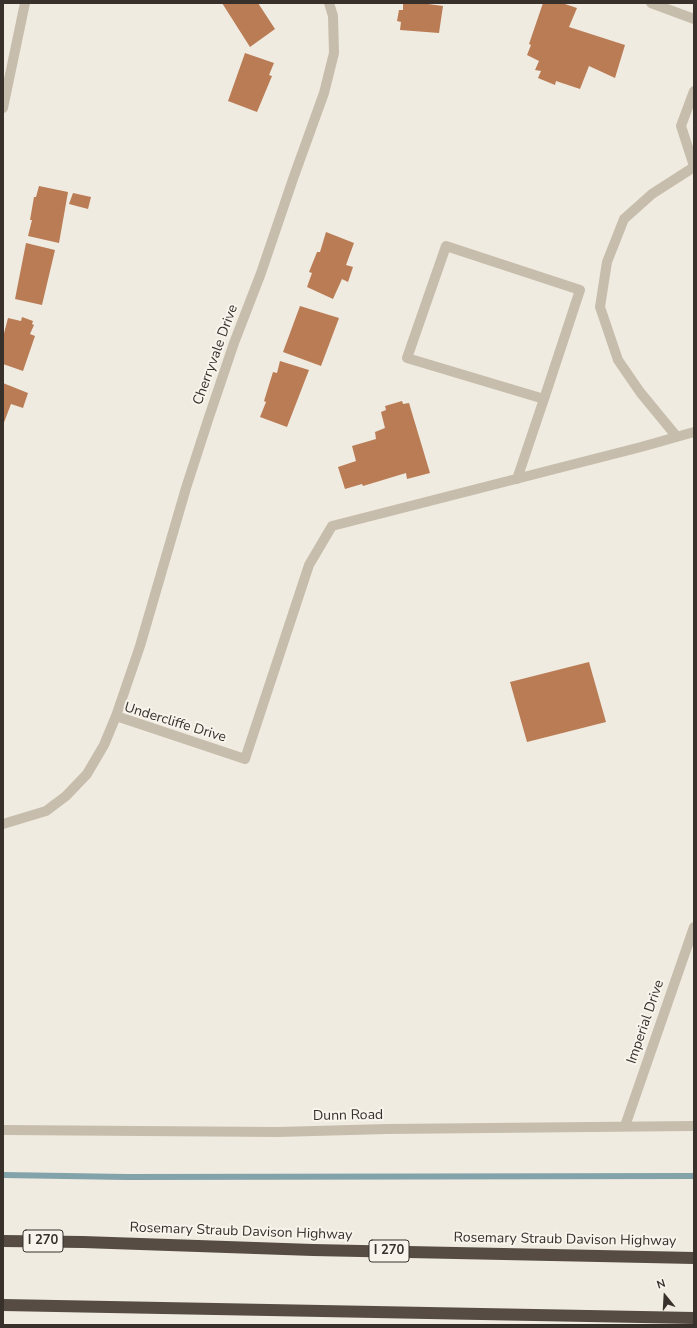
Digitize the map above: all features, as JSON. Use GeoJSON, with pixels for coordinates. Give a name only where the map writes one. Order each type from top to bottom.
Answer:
{"type":"FeatureCollection","features":[{"type":"Feature","properties":{"kind":"highway","name":"Rosemary Straub Davison Highway"},"geometry":{"type":"LineString","coordinates":[[3,1241],[91,1242],[313,1250],[694,1258]]}},
{"type":"Feature","properties":{"kind":"highway"},"geometry":{"type":"LineString","coordinates":[[3,1305],[694,1318]]}},
{"type":"Feature","properties":{"kind":"street"},"geometry":{"type":"LineString","coordinates":[[3,108],[25,3]]}},
{"type":"Feature","properties":{"kind":"street","name":"Cherryvale Drive"},"geometry":{"type":"LineString","coordinates":[[116,716],[140,646],[186,488],[211,409],[261,273],[324,93],[334,53],[333,16],[329,3]]}},
{"type":"Feature","properties":{"kind":"street"},"geometry":{"type":"LineString","coordinates":[[651,3],[694,19]]}},
{"type":"Feature","properties":{"kind":"street"},"geometry":{"type":"LineString","coordinates":[[677,437],[640,392],[618,360],[600,307],[607,262],[624,219],[652,194],[694,167],[681,126],[694,91]]}},
{"type":"Feature","properties":{"kind":"street"},"geometry":{"type":"LineString","coordinates":[[517,479],[544,399],[580,290],[446,246],[407,358],[544,399]]}},
{"type":"Feature","properties":{"kind":"street"},"geometry":{"type":"LineString","coordinates":[[517,479],[694,432]]}},
{"type":"Feature","properties":{"kind":"street","name":"Undercliffe Drive"},"geometry":{"type":"LineString","coordinates":[[3,824],[46,811],[66,796],[87,774],[104,745],[116,716],[245,758],[309,565],[332,526],[517,479]]}},
{"type":"Feature","properties":{"kind":"street","name":"Imperial Drive"},"geometry":{"type":"LineString","coordinates":[[625,1126],[694,927]]}},
{"type":"Feature","properties":{"kind":"street","name":"Dunn Road"},"geometry":{"type":"LineString","coordinates":[[3,1130],[278,1132],[694,1126]]}},
{"type":"Feature","properties":{"kind":"building"},"geometry":{"type":"Polygon","coordinates":[[[222,3],[258,3],[275,29],[250,47],[222,3]]]}},
{"type":"Feature","properties":{"kind":"building"},"geometry":{"type":"Polygon","coordinates":[[[403,3],[428,3],[443,6],[439,33],[400,30],[401,22],[397,21],[399,10],[403,10],[403,3]]]}},
{"type":"Feature","properties":{"kind":"building"},"geometry":{"type":"Polygon","coordinates":[[[543,3],[562,3],[577,8],[569,27],[625,45],[615,78],[589,66],[580,89],[556,81],[555,85],[538,78],[541,71],[535,70],[539,61],[527,55],[531,45],[529,44],[543,3]]]}},
{"type":"Feature","properties":{"kind":"building"},"geometry":{"type":"Polygon","coordinates":[[[245,53],[274,63],[269,75],[272,76],[257,112],[228,101],[245,53]]]}},
{"type":"Feature","properties":{"kind":"building"},"geometry":{"type":"Polygon","coordinates":[[[39,186],[68,192],[59,243],[28,236],[32,220],[30,220],[34,197],[36,197],[39,186]]]}},
{"type":"Feature","properties":{"kind":"building"},"geometry":{"type":"Polygon","coordinates":[[[73,193],[91,197],[88,209],[69,204],[73,193]]]}},
{"type":"Feature","properties":{"kind":"building"},"geometry":{"type":"Polygon","coordinates":[[[326,232],[354,243],[346,265],[353,267],[348,282],[342,279],[333,299],[307,287],[312,273],[309,272],[317,252],[320,252],[326,232]]]}},
{"type":"Feature","properties":{"kind":"building"},"geometry":{"type":"Polygon","coordinates":[[[26,243],[55,250],[42,305],[15,299],[26,243]]]}},
{"type":"Feature","properties":{"kind":"building"},"geometry":{"type":"Polygon","coordinates":[[[300,306],[339,318],[321,366],[283,352],[300,306]]]}},
{"type":"Feature","properties":{"kind":"building"},"geometry":{"type":"Polygon","coordinates":[[[22,317],[33,321],[32,324],[34,325],[30,334],[35,336],[23,371],[3,364],[3,337],[8,318],[21,321],[22,317]]]}},
{"type":"Feature","properties":{"kind":"building"},"geometry":{"type":"Polygon","coordinates":[[[280,361],[309,370],[287,427],[260,417],[266,402],[264,401],[273,372],[277,373],[280,361]]]}},
{"type":"Feature","properties":{"kind":"building"},"geometry":{"type":"Polygon","coordinates":[[[3,383],[28,393],[23,408],[11,404],[3,425],[3,383]]]}},
{"type":"Feature","properties":{"kind":"building"},"geometry":{"type":"Polygon","coordinates":[[[402,401],[403,404],[409,403],[430,473],[407,479],[406,473],[363,486],[362,484],[345,489],[338,467],[356,461],[352,446],[376,439],[375,432],[385,428],[381,412],[386,410],[385,406],[402,401]]]}},
{"type":"Feature","properties":{"kind":"building"},"geometry":{"type":"Polygon","coordinates":[[[589,662],[606,722],[527,742],[510,682],[589,662]]]}},
{"type":"Feature","properties":{"kind":"waterway"},"geometry":{"type":"LineString","coordinates":[[3,1175],[127,1177],[694,1176]]}}]}
